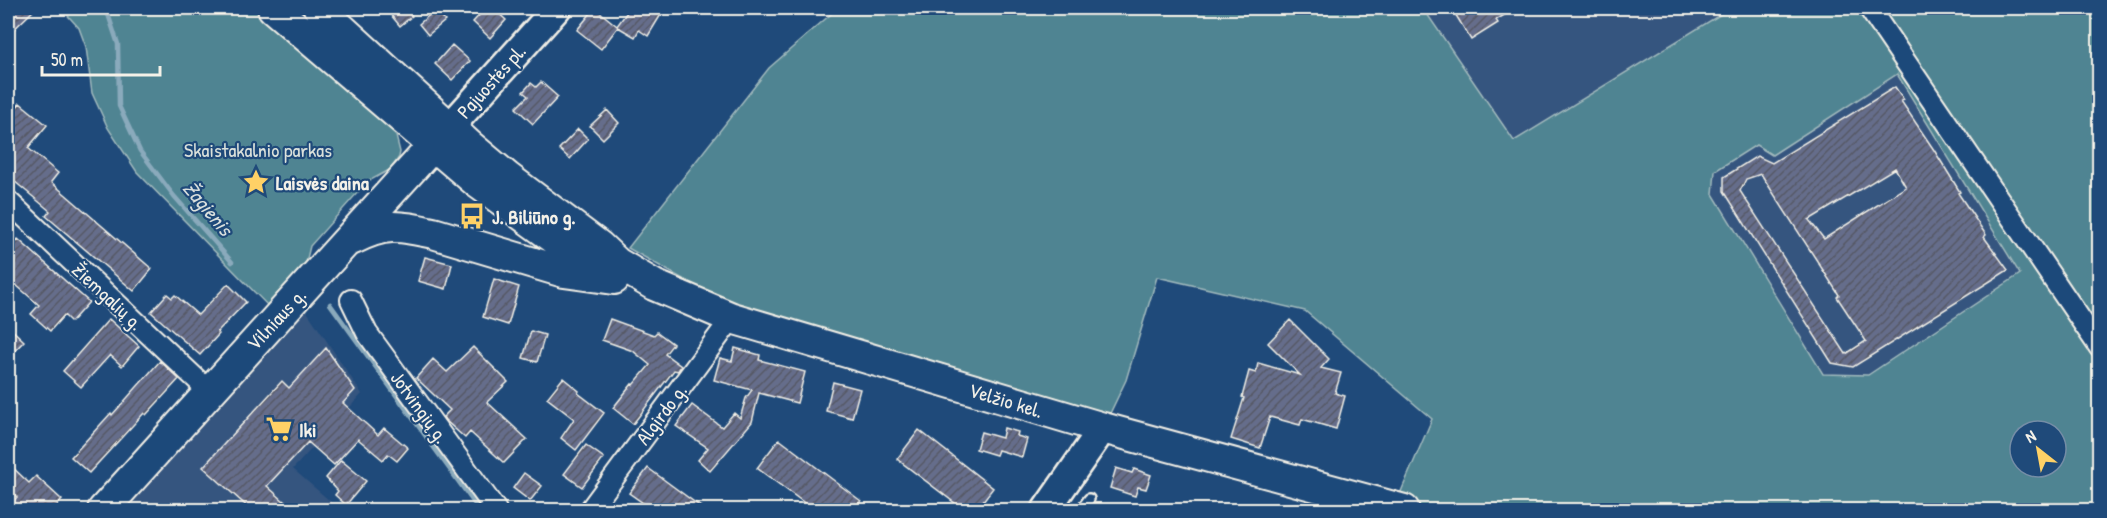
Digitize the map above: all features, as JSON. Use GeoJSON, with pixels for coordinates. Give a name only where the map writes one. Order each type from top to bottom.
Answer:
{"type":"FeatureCollection","features":[{"type":"Feature","properties":{"kind":"main road"},"geometry":{"type":"LineString","coordinates":[[273,8],[399,114],[441,137]]}},
{"type":"Feature","properties":{"kind":"main road"},"geometry":{"type":"LineString","coordinates":[[319,8],[441,137]]}},
{"type":"Feature","properties":{"kind":"main road","name":"Pajuostės pl."},"geometry":{"type":"LineString","coordinates":[[441,137],[556,8]]}},
{"type":"Feature","properties":{"kind":"main road","name":"Vilniaus g."},"geometry":{"type":"LineString","coordinates":[[110,508],[209,392],[348,242],[441,137]]}},
{"type":"Feature","properties":{"kind":"main road","name":"Velžio kel."},"geometry":{"type":"LineString","coordinates":[[441,137],[507,177],[599,246],[617,263],[654,285],[732,318],[1103,428],[1404,510]]}},
{"type":"Feature","properties":{"kind":"main road"},"geometry":{"type":"LineString","coordinates":[[348,242],[381,227],[411,228],[564,272],[654,285]]}},
{"type":"Feature","properties":{"kind":"main road"},"geometry":{"type":"LineString","coordinates":[[1046,510],[1103,428]]}},
{"type":"Feature","properties":{"kind":"street"},"geometry":{"type":"LineString","coordinates":[[1869,8],[2100,348]]}},
{"type":"Feature","properties":{"kind":"street","name":"Žiemgalių g."},"geometry":{"type":"LineString","coordinates":[[8,201],[209,392]]}},
{"type":"Feature","properties":{"kind":"street","name":"Jotvingių g."},"geometry":{"type":"LineString","coordinates":[[351,300],[367,333],[496,510]]}},
{"type":"Feature","properties":{"kind":"street","name":"Algirdo g."},"geometry":{"type":"LineString","coordinates":[[590,510],[732,318]]}},
{"type":"Feature","properties":{"kind":"lane"},"geometry":{"type":"LineString","coordinates":[[1081,510],[1089,499]]}},
{"type":"Feature","properties":{"kind":"shaded area"},"geometry":{"type":"Polygon","coordinates":[[[1423,8],[1731,8],[1514,141],[1423,8]]]}},
{"type":"Feature","properties":{"kind":"shaded area"},"geometry":{"type":"Polygon","coordinates":[[[1897,74],[2020,274],[1867,375],[1823,374],[1713,194],[1715,171],[1757,145],[1772,155],[1897,74]]]}},
{"type":"Feature","properties":{"kind":"shaded area"},"geometry":{"type":"Polygon","coordinates":[[[306,310],[362,394],[293,469],[337,507],[334,510],[121,510],[306,310]]]}},
{"type":"Feature","properties":{"kind":"green space","name":"Skaistakalnio parkas"},"geometry":{"type":"Polygon","coordinates":[[[61,8],[257,8],[395,132],[399,157],[391,169],[367,182],[310,246],[304,271],[271,309],[137,172],[108,128],[92,93],[86,47],[79,28],[61,8]]]}},
{"type":"Feature","properties":{"kind":"green space"},"geometry":{"type":"Polygon","coordinates":[[[838,8],[1423,8],[1514,141],[1731,8],[2099,8],[2099,510],[1404,510],[1394,508],[1432,419],[1305,311],[1157,277],[1126,380],[1103,428],[763,318],[706,292],[628,248],[769,68],[838,8]],[[1897,74],[1772,155],[1756,145],[1715,171],[1713,194],[1823,374],[1868,375],[2020,274],[1897,74]]]}},
{"type":"Feature","properties":{"kind":"building"},"geometry":{"type":"Polygon","coordinates":[[[8,8],[36,8],[8,35],[8,8]]]}},
{"type":"Feature","properties":{"kind":"building"},"geometry":{"type":"Polygon","coordinates":[[[385,8],[405,8],[412,16],[400,26],[385,8]]]}},
{"type":"Feature","properties":{"kind":"building"},"geometry":{"type":"Polygon","coordinates":[[[486,8],[493,8],[506,20],[490,38],[473,22],[486,8]]]}},
{"type":"Feature","properties":{"kind":"building"},"geometry":{"type":"Polygon","coordinates":[[[595,8],[617,26],[630,8],[665,8],[648,36],[639,30],[635,37],[618,27],[601,49],[577,30],[595,8]]]}},
{"type":"Feature","properties":{"kind":"building"},"geometry":{"type":"Polygon","coordinates":[[[1462,8],[1516,8],[1496,20],[1498,23],[1471,40],[1454,12],[1462,8]]]}},
{"type":"Feature","properties":{"kind":"building"},"geometry":{"type":"Polygon","coordinates":[[[435,10],[445,21],[428,35],[419,24],[435,10]]]}},
{"type":"Feature","properties":{"kind":"building"},"geometry":{"type":"Polygon","coordinates":[[[452,45],[470,61],[452,80],[435,64],[452,45]]]}},
{"type":"Feature","properties":{"kind":"building"},"geometry":{"type":"Polygon","coordinates":[[[541,82],[558,97],[533,124],[516,108],[528,96],[523,92],[531,83],[536,87],[541,82]]]}},
{"type":"Feature","properties":{"kind":"building"},"geometry":{"type":"Polygon","coordinates":[[[1895,87],[1904,100],[1901,101],[1986,235],[1984,237],[2008,270],[1853,367],[1832,363],[1724,191],[1724,177],[1757,156],[1772,163],[1895,87]],[[1895,168],[1809,220],[1824,239],[1906,187],[1895,168]],[[1761,174],[1746,179],[1740,191],[1846,354],[1866,341],[1761,174]]]}},
{"type":"Feature","properties":{"kind":"building"},"geometry":{"type":"Polygon","coordinates":[[[20,103],[47,125],[28,148],[58,173],[51,182],[152,269],[134,291],[46,216],[50,211],[8,176],[8,118],[20,103]]]}},
{"type":"Feature","properties":{"kind":"building"},"geometry":{"type":"Polygon","coordinates":[[[607,110],[619,123],[603,139],[590,126],[607,110]]]}},
{"type":"Feature","properties":{"kind":"building"},"geometry":{"type":"Polygon","coordinates":[[[578,129],[588,139],[570,159],[559,149],[578,129]]]}},
{"type":"Feature","properties":{"kind":"building"},"geometry":{"type":"Polygon","coordinates":[[[18,239],[89,302],[71,322],[64,315],[50,331],[31,314],[39,305],[8,278],[8,251],[18,239]]]}},
{"type":"Feature","properties":{"kind":"building"},"geometry":{"type":"Polygon","coordinates":[[[425,257],[452,264],[446,289],[418,281],[425,257]]]}},
{"type":"Feature","properties":{"kind":"building"},"geometry":{"type":"Polygon","coordinates":[[[494,279],[519,287],[508,325],[483,317],[494,279]]]}},
{"type":"Feature","properties":{"kind":"building"},"geometry":{"type":"Polygon","coordinates":[[[228,284],[246,302],[217,332],[219,334],[200,355],[151,312],[167,294],[172,298],[175,295],[198,315],[228,284]]]}},
{"type":"Feature","properties":{"kind":"building"},"geometry":{"type":"Polygon","coordinates":[[[109,319],[139,346],[122,366],[110,355],[81,387],[63,371],[109,319]]]}},
{"type":"Feature","properties":{"kind":"building"},"geometry":{"type":"Polygon","coordinates":[[[610,319],[654,335],[657,332],[673,344],[665,354],[681,366],[678,371],[674,370],[633,424],[613,408],[650,365],[633,351],[602,340],[610,319]]]}},
{"type":"Feature","properties":{"kind":"building"},"geometry":{"type":"Polygon","coordinates":[[[1290,320],[1329,359],[1321,368],[1341,373],[1335,393],[1345,396],[1336,429],[1302,419],[1300,425],[1270,417],[1260,448],[1231,439],[1244,398],[1242,397],[1249,371],[1256,373],[1258,363],[1300,375],[1268,343],[1290,320]]]}},
{"type":"Feature","properties":{"kind":"building"},"geometry":{"type":"Polygon","coordinates":[[[8,326],[24,341],[8,358],[8,326]]]}},
{"type":"Feature","properties":{"kind":"building"},"geometry":{"type":"Polygon","coordinates":[[[531,331],[545,335],[537,362],[523,358],[531,331]]]}},
{"type":"Feature","properties":{"kind":"building"},"geometry":{"type":"Polygon","coordinates":[[[473,347],[508,382],[487,402],[527,439],[504,463],[470,432],[465,438],[445,420],[443,417],[450,410],[416,378],[433,359],[447,372],[473,347]]]}},
{"type":"Feature","properties":{"kind":"building","name":"Iki"},"geometry":{"type":"Polygon","coordinates":[[[326,348],[355,390],[343,403],[378,435],[384,428],[408,448],[397,461],[388,454],[383,460],[358,439],[334,465],[308,442],[267,486],[294,510],[251,510],[203,467],[282,381],[289,388],[326,348]]]}},
{"type":"Feature","properties":{"kind":"building"},"geometry":{"type":"Polygon","coordinates":[[[735,348],[760,355],[759,360],[805,372],[797,403],[759,393],[752,422],[710,471],[698,460],[708,448],[676,426],[692,405],[722,427],[734,413],[740,418],[746,398],[752,390],[714,380],[720,358],[732,361],[735,348]]]}},
{"type":"Feature","properties":{"kind":"building"},"geometry":{"type":"Polygon","coordinates":[[[160,361],[179,379],[89,473],[71,457],[160,361]]]}},
{"type":"Feature","properties":{"kind":"building"},"geometry":{"type":"Polygon","coordinates":[[[563,378],[604,413],[576,450],[561,438],[574,419],[547,398],[563,378]]]}},
{"type":"Feature","properties":{"kind":"building"},"geometry":{"type":"Polygon","coordinates":[[[833,382],[860,389],[852,418],[826,411],[833,382]]]}},
{"type":"Feature","properties":{"kind":"building"},"geometry":{"type":"Polygon","coordinates":[[[1004,428],[1018,432],[1017,436],[1027,439],[1022,457],[998,450],[996,455],[976,449],[981,432],[1002,438],[1004,428]]]}},
{"type":"Feature","properties":{"kind":"building"},"geometry":{"type":"Polygon","coordinates":[[[919,430],[993,488],[976,510],[964,510],[897,459],[919,430]]]}},
{"type":"Feature","properties":{"kind":"building"},"geometry":{"type":"Polygon","coordinates":[[[779,439],[861,501],[853,510],[814,510],[757,468],[779,439]]]}},
{"type":"Feature","properties":{"kind":"building"},"geometry":{"type":"Polygon","coordinates":[[[586,445],[604,458],[582,487],[564,474],[586,445]]]}},
{"type":"Feature","properties":{"kind":"building"},"geometry":{"type":"Polygon","coordinates":[[[341,460],[366,481],[346,505],[335,495],[338,491],[326,478],[341,460]]]}},
{"type":"Feature","properties":{"kind":"building"},"geometry":{"type":"Polygon","coordinates":[[[8,463],[29,483],[36,476],[62,500],[53,510],[8,510],[17,497],[8,489],[8,463]]]}},
{"type":"Feature","properties":{"kind":"building"},"geometry":{"type":"Polygon","coordinates":[[[648,468],[705,510],[653,510],[629,493],[648,468]]]}},
{"type":"Feature","properties":{"kind":"building"},"geometry":{"type":"Polygon","coordinates":[[[1116,468],[1132,473],[1134,469],[1151,475],[1146,489],[1138,487],[1135,496],[1110,488],[1116,468]]]}},
{"type":"Feature","properties":{"kind":"building"},"geometry":{"type":"Polygon","coordinates":[[[524,473],[542,486],[530,501],[513,488],[524,473]]]}},
{"type":"Feature","properties":{"kind":"waterway","name":"Žagienis"},"geometry":{"type":"LineString","coordinates":[[106,8],[118,44],[119,106],[140,151],[174,196],[232,262]]}},
{"type":"Feature","properties":{"kind":"waterway","name":"Žagienis"},"geometry":{"type":"LineString","coordinates":[[330,304],[479,510]]}},
{"type":"Feature","properties":{"kind":"place","name":"Laisvės daina"},"geometry":{"type":"Point","coordinates":[256,182]}},
{"type":"Feature","properties":{"kind":"place","name":"J. Biliūno g."},"geometry":{"type":"Point","coordinates":[472,216]}},
{"type":"Feature","properties":{"kind":"place","name":"Iki"},"geometry":{"type":"Point","coordinates":[279,429]}}]}
